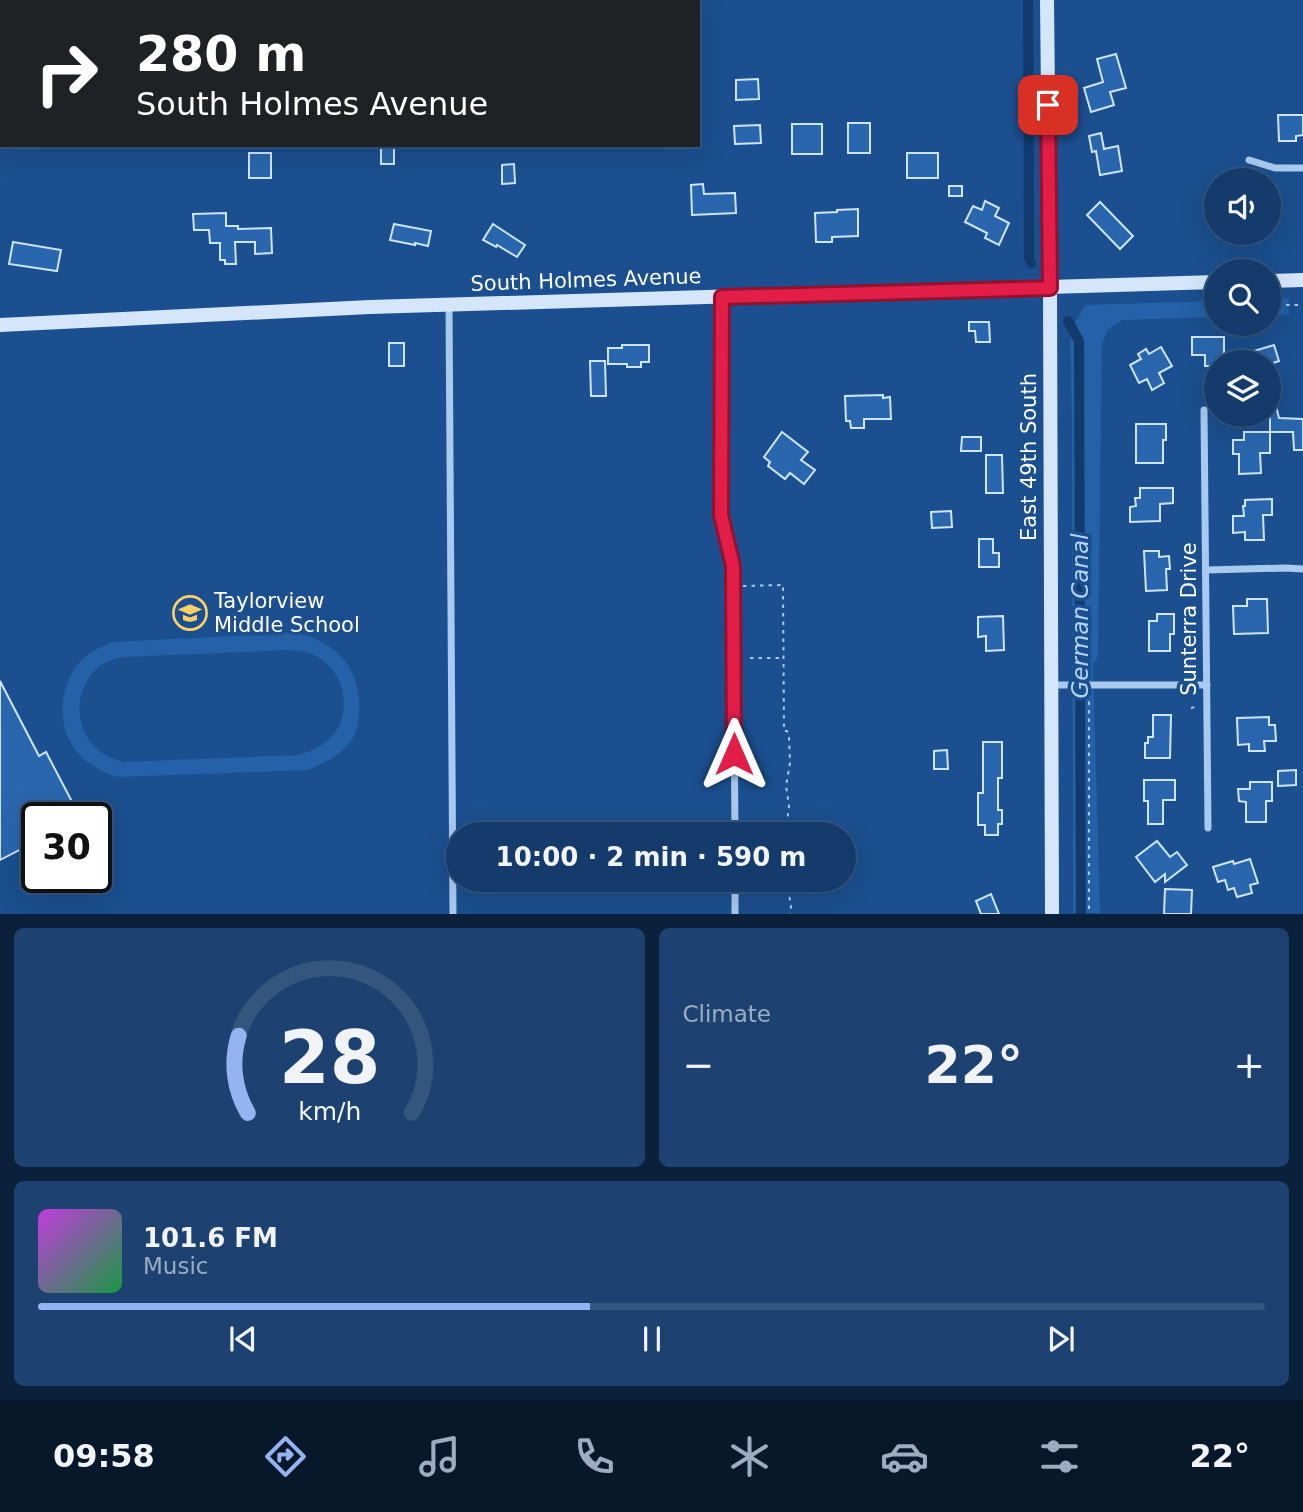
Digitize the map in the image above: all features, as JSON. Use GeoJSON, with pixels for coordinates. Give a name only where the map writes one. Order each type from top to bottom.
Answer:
{"type":"FeatureCollection","features":[{"type":"Feature","properties":{"kind":"street","name":"East 49th South"},"geometry":{"type":"LineString","coordinates":[[1048,0],[1052,914]]}},
{"type":"Feature","properties":{"kind":"street"},"geometry":{"type":"LineString","coordinates":[[1249,160],[1275,168],[1303,168]]}},
{"type":"Feature","properties":{"kind":"street"},"geometry":{"type":"LineString","coordinates":[[1281,281],[1303,280]]}},
{"type":"Feature","properties":{"kind":"street","name":"South Holmes Avenue"},"geometry":{"type":"LineString","coordinates":[[0,326],[354,308],[1204,282]]}},
{"type":"Feature","properties":{"kind":"street"},"geometry":{"type":"LineString","coordinates":[[722,297],[721,515],[733,566],[735,822]]}},
{"type":"Feature","properties":{"kind":"street"},"geometry":{"type":"LineString","coordinates":[[449,305],[453,914]]}},
{"type":"Feature","properties":{"kind":"street","name":"Sunterra Drive"},"geometry":{"type":"LineString","coordinates":[[1204,427],[1208,828]]}},
{"type":"Feature","properties":{"kind":"street"},"geometry":{"type":"LineString","coordinates":[[1206,570],[1303,569]]}},
{"type":"Feature","properties":{"kind":"street"},"geometry":{"type":"LineString","coordinates":[[1051,685],[1207,685]]}},
{"type":"Feature","properties":{"kind":"street"},"geometry":{"type":"LineString","coordinates":[[735,892],[735,914]]}},
{"type":"Feature","properties":{"kind":"path"},"geometry":{"type":"LineString","coordinates":[[1281,305],[1303,305]]}},
{"type":"Feature","properties":{"kind":"path"},"geometry":{"type":"LineString","coordinates":[[738,585],[783,585],[784,731],[787,731],[789,737],[790,763],[786,786],[789,806],[787,822]]}},
{"type":"Feature","properties":{"kind":"path"},"geometry":{"type":"LineString","coordinates":[[1190,591],[1195,591]]}},
{"type":"Feature","properties":{"kind":"path"},"geometry":{"type":"LineString","coordinates":[[750,658],[784,658]]}},
{"type":"Feature","properties":{"kind":"path"},"geometry":{"type":"LineString","coordinates":[[1190,661],[1195,663]]}},
{"type":"Feature","properties":{"kind":"path"},"geometry":{"type":"LineString","coordinates":[[1089,685],[1089,914]]}},
{"type":"Feature","properties":{"kind":"path"},"geometry":{"type":"LineString","coordinates":[[1191,708],[1195,707]]}},
{"type":"Feature","properties":{"kind":"path"},"geometry":{"type":"LineString","coordinates":[[789,892],[790,914]]}},
{"type":"Feature","properties":{"kind":"shaded area"},"geometry":{"type":"Polygon","coordinates":[[[1281,298],[1289,298],[1289,315],[1281,315],[1281,298]]]}},
{"type":"Feature","properties":{"kind":"shaded area"},"geometry":{"type":"Polygon","coordinates":[[[1204,301],[1204,317],[1122,320],[1108,329],[1102,344],[1098,656],[1093,665],[1100,913],[1073,913],[1070,331],[1085,305],[1204,301]]]}},
{"type":"Feature","properties":{"kind":"shaded area"},"geometry":{"type":"Polygon","coordinates":[[[288,633],[315,639],[337,653],[353,674],[359,701],[356,730],[341,752],[308,770],[117,777],[90,764],[80,755],[66,733],[63,720],[65,690],[71,674],[85,657],[113,642],[288,633]],[[289,650],[122,657],[106,662],[87,680],[82,692],[80,717],[83,729],[98,750],[123,762],[298,755],[311,751],[333,735],[339,725],[344,701],[342,689],[330,667],[321,659],[310,653],[289,650]]]}},
{"type":"Feature","properties":{"kind":"building"},"geometry":{"type":"Polygon","coordinates":[[[1116,54],[1126,88],[1110,92],[1114,105],[1091,112],[1084,88],[1103,82],[1097,59],[1116,54]]]}},
{"type":"Feature","properties":{"kind":"building"},"geometry":{"type":"Polygon","coordinates":[[[758,79],[759,99],[736,100],[736,80],[758,79]]]}},
{"type":"Feature","properties":{"kind":"building"},"geometry":{"type":"Polygon","coordinates":[[[1278,115],[1303,115],[1303,135],[1296,136],[1296,141],[1279,141],[1278,115]]]}},
{"type":"Feature","properties":{"kind":"building"},"geometry":{"type":"Polygon","coordinates":[[[848,123],[870,123],[870,153],[848,153],[848,123]]]}},
{"type":"Feature","properties":{"kind":"building"},"geometry":{"type":"Polygon","coordinates":[[[792,124],[822,124],[822,154],[792,154],[792,124]]]}},
{"type":"Feature","properties":{"kind":"building"},"geometry":{"type":"Polygon","coordinates":[[[760,125],[761,143],[735,144],[734,126],[760,125]]]}},
{"type":"Feature","properties":{"kind":"building"},"geometry":{"type":"Polygon","coordinates":[[[1101,133],[1104,149],[1118,146],[1122,171],[1100,175],[1096,151],[1092,152],[1089,136],[1101,133]]]}},
{"type":"Feature","properties":{"kind":"building"},"geometry":{"type":"Polygon","coordinates":[[[381,147],[394,147],[394,164],[381,164],[381,147]]]}},
{"type":"Feature","properties":{"kind":"building"},"geometry":{"type":"Polygon","coordinates":[[[249,153],[271,153],[271,178],[249,178],[249,153]]]}},
{"type":"Feature","properties":{"kind":"building"},"geometry":{"type":"Polygon","coordinates":[[[907,153],[938,153],[938,178],[907,178],[907,153]]]}},
{"type":"Feature","properties":{"kind":"building"},"geometry":{"type":"Polygon","coordinates":[[[514,164],[515,183],[502,184],[502,165],[514,164]]]}},
{"type":"Feature","properties":{"kind":"building"},"geometry":{"type":"Polygon","coordinates":[[[703,184],[704,194],[735,193],[736,213],[692,215],[691,185],[703,184]]]}},
{"type":"Feature","properties":{"kind":"building"},"geometry":{"type":"Polygon","coordinates":[[[949,186],[962,186],[962,196],[949,196],[949,186]]]}},
{"type":"Feature","properties":{"kind":"building"},"geometry":{"type":"Polygon","coordinates":[[[985,201],[999,208],[995,216],[1009,223],[999,245],[985,238],[987,233],[965,222],[973,206],[982,210],[985,201]]]}},
{"type":"Feature","properties":{"kind":"building"},"geometry":{"type":"Polygon","coordinates":[[[1100,202],[1133,236],[1120,249],[1087,215],[1100,202]]]}},
{"type":"Feature","properties":{"kind":"building"},"geometry":{"type":"Polygon","coordinates":[[[858,209],[858,236],[832,237],[832,242],[816,242],[815,213],[858,209]]]}},
{"type":"Feature","properties":{"kind":"building"},"geometry":{"type":"Polygon","coordinates":[[[226,213],[226,226],[238,226],[238,229],[271,228],[272,253],[255,254],[255,242],[235,242],[236,264],[225,264],[225,260],[220,260],[220,243],[210,243],[209,230],[194,230],[193,214],[226,213]]]}},
{"type":"Feature","properties":{"kind":"building"},"geometry":{"type":"Polygon","coordinates":[[[394,224],[431,231],[428,246],[390,240],[394,224]]]}},
{"type":"Feature","properties":{"kind":"building"},"geometry":{"type":"Polygon","coordinates":[[[493,224],[525,245],[517,257],[483,240],[493,224]]]}},
{"type":"Feature","properties":{"kind":"building"},"geometry":{"type":"Polygon","coordinates":[[[13,242],[61,250],[57,271],[9,264],[13,242]]]}},
{"type":"Feature","properties":{"kind":"building"},"geometry":{"type":"Polygon","coordinates":[[[969,322],[989,322],[990,342],[976,342],[975,331],[969,331],[969,322]]]}},
{"type":"Feature","properties":{"kind":"building"},"geometry":{"type":"Polygon","coordinates":[[[1192,337],[1224,337],[1224,350],[1204,350],[1204,355],[1192,355],[1192,337]]]}},
{"type":"Feature","properties":{"kind":"building"},"geometry":{"type":"Polygon","coordinates":[[[389,343],[404,343],[404,366],[389,366],[389,343]]]}},
{"type":"Feature","properties":{"kind":"building"},"geometry":{"type":"Polygon","coordinates":[[[622,345],[649,345],[649,362],[641,362],[641,367],[608,364],[608,348],[622,348],[622,345]]]}},
{"type":"Feature","properties":{"kind":"building"},"geometry":{"type":"Polygon","coordinates":[[[1274,345],[1276,350],[1257,350],[1274,345]]]}},
{"type":"Feature","properties":{"kind":"building"},"geometry":{"type":"Polygon","coordinates":[[[1161,347],[1172,366],[1159,373],[1164,383],[1152,390],[1147,379],[1139,383],[1130,365],[1141,359],[1138,354],[1146,349],[1149,354],[1161,347]]]}},
{"type":"Feature","properties":{"kind":"building"},"geometry":{"type":"Polygon","coordinates":[[[590,361],[605,361],[606,396],[591,396],[590,361]]]}},
{"type":"Feature","properties":{"kind":"building"},"geometry":{"type":"Polygon","coordinates":[[[883,395],[883,398],[890,397],[891,419],[864,419],[864,428],[851,428],[850,421],[846,421],[845,396],[883,395]]]}},
{"type":"Feature","properties":{"kind":"building"},"geometry":{"type":"Polygon","coordinates":[[[1281,418],[1303,419],[1303,450],[1294,450],[1293,432],[1270,432],[1270,427],[1281,427],[1281,418]]]}},
{"type":"Feature","properties":{"kind":"building"},"geometry":{"type":"Polygon","coordinates":[[[1136,424],[1166,424],[1163,463],[1136,463],[1136,424]]]}},
{"type":"Feature","properties":{"kind":"building"},"geometry":{"type":"Polygon","coordinates":[[[782,432],[808,452],[801,460],[815,470],[804,484],[790,473],[785,479],[768,466],[770,462],[764,457],[782,432]]]}},
{"type":"Feature","properties":{"kind":"building"},"geometry":{"type":"Polygon","coordinates":[[[1244,432],[1270,432],[1270,453],[1260,453],[1261,473],[1239,474],[1239,454],[1233,454],[1233,440],[1244,440],[1244,432]]]}},
{"type":"Feature","properties":{"kind":"building"},"geometry":{"type":"Polygon","coordinates":[[[962,437],[981,437],[981,451],[961,451],[962,437]]]}},
{"type":"Feature","properties":{"kind":"building"},"geometry":{"type":"Polygon","coordinates":[[[986,455],[1002,455],[1003,493],[986,493],[986,455]]]}},
{"type":"Feature","properties":{"kind":"building"},"geometry":{"type":"Polygon","coordinates":[[[1140,488],[1173,488],[1173,503],[1160,504],[1160,521],[1130,522],[1130,507],[1136,506],[1135,498],[1140,498],[1140,488]]]}},
{"type":"Feature","properties":{"kind":"building"},"geometry":{"type":"Polygon","coordinates":[[[1272,499],[1272,515],[1263,515],[1264,540],[1245,540],[1245,532],[1233,533],[1233,516],[1244,516],[1245,500],[1272,499]]]}},
{"type":"Feature","properties":{"kind":"building"},"geometry":{"type":"Polygon","coordinates":[[[951,511],[952,527],[932,528],[931,512],[951,511]]]}},
{"type":"Feature","properties":{"kind":"building"},"geometry":{"type":"Polygon","coordinates":[[[979,539],[993,539],[993,553],[999,553],[999,567],[979,567],[979,539]]]}},
{"type":"Feature","properties":{"kind":"building"},"geometry":{"type":"Polygon","coordinates":[[[1144,551],[1159,551],[1159,557],[1169,556],[1170,569],[1166,569],[1167,590],[1146,591],[1144,551]]]}},
{"type":"Feature","properties":{"kind":"building"},"geometry":{"type":"Polygon","coordinates":[[[1247,599],[1267,599],[1268,633],[1234,634],[1233,606],[1247,606],[1247,599]]]}},
{"type":"Feature","properties":{"kind":"building"},"geometry":{"type":"Polygon","coordinates":[[[1157,614],[1174,614],[1174,634],[1170,634],[1170,651],[1149,651],[1149,621],[1157,621],[1157,614]]]}},
{"type":"Feature","properties":{"kind":"building"},"geometry":{"type":"Polygon","coordinates":[[[1003,616],[1004,650],[986,651],[986,636],[978,637],[978,617],[1003,616]]]}},
{"type":"Feature","properties":{"kind":"building"},"geometry":{"type":"Polygon","coordinates":[[[0,681],[39,756],[46,752],[72,802],[21,802],[21,849],[0,860],[0,681]]]}},
{"type":"Feature","properties":{"kind":"building"},"geometry":{"type":"Polygon","coordinates":[[[1153,715],[1171,715],[1170,758],[1145,758],[1145,743],[1148,743],[1148,737],[1153,737],[1153,715]]]}},
{"type":"Feature","properties":{"kind":"building"},"geometry":{"type":"Polygon","coordinates":[[[1269,717],[1269,725],[1275,725],[1276,741],[1264,741],[1265,751],[1249,751],[1249,744],[1238,745],[1237,718],[1269,717]]]}},
{"type":"Feature","properties":{"kind":"building"},"geometry":{"type":"Polygon","coordinates":[[[983,742],[1002,742],[1002,778],[998,778],[998,810],[1002,810],[1002,824],[998,824],[998,835],[985,835],[985,825],[978,825],[978,793],[983,793],[983,742]]]}},
{"type":"Feature","properties":{"kind":"building"},"geometry":{"type":"Polygon","coordinates":[[[947,750],[948,769],[934,769],[934,751],[947,750]]]}},
{"type":"Feature","properties":{"kind":"building"},"geometry":{"type":"Polygon","coordinates":[[[1296,770],[1296,785],[1278,786],[1278,771],[1296,770]]]}},
{"type":"Feature","properties":{"kind":"building"},"geometry":{"type":"Polygon","coordinates":[[[1144,780],[1175,780],[1175,800],[1163,800],[1163,824],[1148,824],[1144,780]]]}},
{"type":"Feature","properties":{"kind":"building"},"geometry":{"type":"Polygon","coordinates":[[[1250,782],[1272,782],[1272,801],[1266,801],[1266,822],[1246,822],[1246,802],[1239,801],[1238,789],[1250,789],[1250,782]]]}},
{"type":"Feature","properties":{"kind":"building"},"geometry":{"type":"Polygon","coordinates":[[[1157,841],[1170,857],[1177,852],[1187,865],[1165,882],[1165,874],[1155,882],[1136,857],[1157,841]]]}},
{"type":"Feature","properties":{"kind":"building"},"geometry":{"type":"Polygon","coordinates":[[[1250,859],[1258,883],[1250,885],[1252,893],[1237,897],[1234,888],[1228,890],[1225,880],[1218,882],[1213,867],[1250,859]]]}},
{"type":"Feature","properties":{"kind":"building"},"geometry":{"type":"Polygon","coordinates":[[[1165,889],[1192,890],[1191,914],[1164,914],[1165,889]]]}},
{"type":"Feature","properties":{"kind":"building"},"geometry":{"type":"Polygon","coordinates":[[[991,894],[999,914],[981,914],[976,901],[991,894]]]}},
{"type":"Feature","properties":{"kind":"waterway","name":"German Canal"},"geometry":{"type":"LineString","coordinates":[[1028,0],[1031,263]]}},
{"type":"Feature","properties":{"kind":"waterway","name":"German Canal"},"geometry":{"type":"LineString","coordinates":[[1068,321],[1079,341],[1081,914]]}},
{"type":"Feature","properties":{"kind":"place","name":"Taylorview Middle School"},"geometry":{"type":"Point","coordinates":[190,613]}},
{"type":"Feature","properties":{"kind":"route"},"geometry":{"type":"LineString","coordinates":[[734,754],[733,566],[721,515],[722,297],[1050,288],[1048,105]]}}]}
